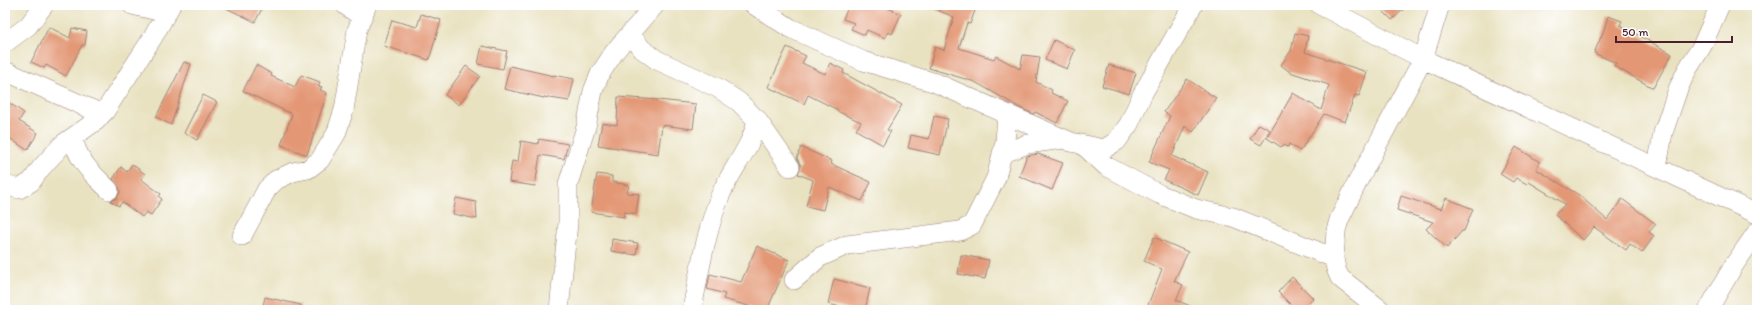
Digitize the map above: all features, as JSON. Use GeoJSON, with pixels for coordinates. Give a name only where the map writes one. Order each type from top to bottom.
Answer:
{"type":"FeatureCollection","features":[{"type":"Feature","properties":{"kind":"street"},"geometry":{"type":"LineString","coordinates":[[5,43],[28,26],[44,5]]}},
{"type":"Feature","properties":{"kind":"street"},"geometry":{"type":"LineString","coordinates":[[5,186],[19,189],[31,182],[62,144],[96,121],[102,114],[153,37],[169,9],[132,5]]}},
{"type":"Feature","properties":{"kind":"street"},"geometry":{"type":"LineString","coordinates":[[242,236],[267,189],[276,180],[293,172],[308,169],[320,160],[336,134],[344,110],[357,30],[364,11],[344,5]]}},
{"type":"Feature","properties":{"kind":"street"},"geometry":{"type":"LineString","coordinates":[[559,310],[568,224],[568,184],[586,127],[593,91],[600,74],[615,51],[655,5]]}},
{"type":"Feature","properties":{"kind":"street"},"geometry":{"type":"LineString","coordinates":[[754,5],[790,28],[863,61],[936,83],[1063,139],[1104,149],[1117,141],[1129,124],[1143,93],[1193,5]]}},
{"type":"Feature","properties":{"kind":"street"},"geometry":{"type":"LineString","coordinates":[[1320,5],[1423,59],[1757,214]]}},
{"type":"Feature","properties":{"kind":"street"},"geometry":{"type":"LineString","coordinates":[[1381,310],[1340,278],[1336,269],[1334,258],[1338,220],[1423,59],[1440,5]]}},
{"type":"Feature","properties":{"kind":"street"},"geometry":{"type":"LineString","coordinates":[[1657,167],[1663,133],[1678,89],[1687,70],[1702,46],[1720,5]]}},
{"type":"Feature","properties":{"kind":"street"},"geometry":{"type":"LineString","coordinates":[[630,34],[642,49],[652,56],[718,88],[739,102],[756,119],[790,166]]}},
{"type":"Feature","properties":{"kind":"street"},"geometry":{"type":"LineString","coordinates":[[5,71],[102,114]]}},
{"type":"Feature","properties":{"kind":"street"},"geometry":{"type":"LineString","coordinates":[[794,280],[820,257],[847,245],[960,231],[972,226],[996,178],[1005,142],[1007,114]]}},
{"type":"Feature","properties":{"kind":"street"},"geometry":{"type":"LineString","coordinates":[[692,310],[702,258],[720,196],[734,168],[750,143],[756,119]]}},
{"type":"Feature","properties":{"kind":"street"},"geometry":{"type":"LineString","coordinates":[[73,137],[74,147],[81,160],[109,190]]}},
{"type":"Feature","properties":{"kind":"street"},"geometry":{"type":"LineString","coordinates":[[1002,154],[1028,144],[1063,139]]}},
{"type":"Feature","properties":{"kind":"street"},"geometry":{"type":"LineString","coordinates":[[1083,145],[1106,166],[1160,194],[1196,209],[1232,217],[1334,258]]}},
{"type":"Feature","properties":{"kind":"street"},"geometry":{"type":"LineString","coordinates":[[1708,310],[1734,265],[1757,232]]}},
{"type":"Feature","properties":{"kind":"building"},"geometry":{"type":"Polygon","coordinates":[[[220,5],[264,5],[255,22],[220,5]]]}},
{"type":"Feature","properties":{"kind":"building"},"geometry":{"type":"Polygon","coordinates":[[[849,5],[881,5],[901,14],[892,34],[888,32],[885,38],[867,30],[865,35],[851,29],[854,23],[843,19],[849,5]]]}},
{"type":"Feature","properties":{"kind":"building"},"geometry":{"type":"Polygon","coordinates":[[[925,5],[977,5],[970,24],[967,23],[959,48],[994,59],[996,56],[1020,69],[1023,55],[1040,57],[1036,82],[1052,90],[1051,93],[1068,101],[1057,123],[1035,112],[1034,114],[1024,110],[975,82],[929,68],[935,47],[944,50],[954,17],[925,5]]]}},
{"type":"Feature","properties":{"kind":"building"},"geometry":{"type":"Polygon","coordinates":[[[1377,5],[1408,5],[1392,20],[1377,5]]]}},
{"type":"Feature","properties":{"kind":"building"},"geometry":{"type":"Polygon","coordinates":[[[421,14],[441,20],[429,60],[384,46],[392,20],[417,27],[421,14]]]}},
{"type":"Feature","properties":{"kind":"building"},"geometry":{"type":"Polygon","coordinates":[[[1608,16],[1622,21],[1620,25],[1672,54],[1653,88],[1614,66],[1616,63],[1594,53],[1604,30],[1608,16]]]}},
{"type":"Feature","properties":{"kind":"building"},"geometry":{"type":"Polygon","coordinates":[[[49,27],[70,38],[72,28],[87,31],[85,45],[82,45],[66,76],[46,65],[44,68],[31,62],[49,27]]]}},
{"type":"Feature","properties":{"kind":"building"},"geometry":{"type":"Polygon","coordinates":[[[1295,33],[1308,36],[1305,52],[1367,72],[1359,96],[1355,95],[1345,122],[1324,114],[1300,151],[1289,144],[1288,147],[1283,145],[1281,147],[1267,138],[1293,93],[1321,110],[1329,85],[1290,72],[1281,65],[1291,51],[1295,33]]]}},
{"type":"Feature","properties":{"kind":"building"},"geometry":{"type":"Polygon","coordinates":[[[1054,40],[1075,50],[1067,69],[1045,60],[1054,40]]]}},
{"type":"Feature","properties":{"kind":"building"},"geometry":{"type":"Polygon","coordinates":[[[482,46],[507,51],[503,69],[478,64],[482,46]]]}},
{"type":"Feature","properties":{"kind":"building"},"geometry":{"type":"Polygon","coordinates":[[[787,47],[806,56],[802,63],[825,74],[830,63],[844,70],[843,73],[902,105],[887,130],[891,131],[883,145],[856,130],[861,122],[837,111],[838,110],[808,95],[804,104],[768,87],[787,47]]]}},
{"type":"Feature","properties":{"kind":"building"},"geometry":{"type":"Polygon","coordinates":[[[184,62],[191,64],[171,125],[156,117],[184,62]]]}},
{"type":"Feature","properties":{"kind":"building"},"geometry":{"type":"Polygon","coordinates":[[[256,65],[272,74],[271,76],[295,87],[301,75],[320,82],[318,86],[322,87],[320,90],[327,93],[307,155],[281,145],[292,114],[243,91],[256,65]]]}},
{"type":"Feature","properties":{"kind":"building"},"geometry":{"type":"Polygon","coordinates":[[[1109,65],[1136,73],[1129,94],[1102,86],[1109,65]]]}},
{"type":"Feature","properties":{"kind":"building"},"geometry":{"type":"Polygon","coordinates":[[[466,66],[480,76],[459,105],[445,95],[466,66]]]}},
{"type":"Feature","properties":{"kind":"building"},"geometry":{"type":"Polygon","coordinates":[[[510,66],[574,79],[569,101],[544,98],[504,89],[510,66]]]}},
{"type":"Feature","properties":{"kind":"building"},"geometry":{"type":"Polygon","coordinates":[[[1187,79],[1216,98],[1193,132],[1185,126],[1172,156],[1208,172],[1198,195],[1164,180],[1169,170],[1149,162],[1170,116],[1164,112],[1187,79]]]}},
{"type":"Feature","properties":{"kind":"building"},"geometry":{"type":"Polygon","coordinates":[[[203,95],[217,102],[197,140],[184,133],[203,95]]]}},
{"type":"Feature","properties":{"kind":"building"},"geometry":{"type":"Polygon","coordinates":[[[618,97],[696,104],[693,129],[662,125],[658,154],[598,145],[602,123],[617,125],[618,97]]]}},
{"type":"Feature","properties":{"kind":"building"},"geometry":{"type":"Polygon","coordinates":[[[5,100],[24,113],[19,121],[38,133],[27,150],[5,135],[5,100]]]}},
{"type":"Feature","properties":{"kind":"building"},"geometry":{"type":"Polygon","coordinates":[[[934,116],[948,119],[940,155],[908,148],[911,135],[929,139],[934,116]]]}},
{"type":"Feature","properties":{"kind":"building"},"geometry":{"type":"Polygon","coordinates":[[[1259,124],[1270,130],[1261,145],[1250,139],[1259,124]]]}},
{"type":"Feature","properties":{"kind":"building"},"geometry":{"type":"Polygon","coordinates":[[[539,139],[568,144],[564,159],[540,155],[535,186],[509,182],[512,161],[518,162],[521,141],[538,144],[539,139]]]}},
{"type":"Feature","properties":{"kind":"building"},"geometry":{"type":"Polygon","coordinates":[[[801,147],[832,161],[831,164],[871,182],[862,201],[829,187],[823,210],[806,206],[813,180],[798,174],[801,166],[797,158],[801,147]]]}},
{"type":"Feature","properties":{"kind":"building"},"geometry":{"type":"Polygon","coordinates":[[[1516,147],[1540,162],[1536,169],[1579,195],[1607,220],[1622,199],[1656,224],[1649,232],[1654,236],[1642,253],[1630,244],[1626,250],[1594,227],[1583,240],[1555,215],[1565,204],[1529,182],[1527,184],[1516,178],[1513,182],[1500,174],[1516,147]]]}},
{"type":"Feature","properties":{"kind":"building"},"geometry":{"type":"Polygon","coordinates":[[[1038,154],[1063,163],[1052,190],[1019,176],[1027,156],[1038,154]]]}},
{"type":"Feature","properties":{"kind":"building"},"geometry":{"type":"Polygon","coordinates":[[[132,164],[145,174],[141,179],[161,194],[159,197],[162,199],[151,215],[146,212],[142,217],[122,202],[119,206],[110,201],[117,198],[120,192],[119,187],[113,179],[121,167],[127,172],[132,164]]]}},
{"type":"Feature","properties":{"kind":"building"},"geometry":{"type":"Polygon","coordinates":[[[597,174],[612,176],[612,182],[629,185],[627,193],[639,194],[636,214],[624,212],[624,217],[591,212],[597,174]]]}},
{"type":"Feature","properties":{"kind":"building"},"geometry":{"type":"Polygon","coordinates":[[[1401,196],[1441,209],[1446,198],[1473,209],[1464,231],[1462,231],[1447,248],[1426,229],[1433,222],[1397,210],[1401,196]]]}},
{"type":"Feature","properties":{"kind":"building"},"geometry":{"type":"Polygon","coordinates":[[[456,198],[476,202],[477,219],[453,214],[456,198]]]}},
{"type":"Feature","properties":{"kind":"building"},"geometry":{"type":"Polygon","coordinates":[[[1154,237],[1188,252],[1174,281],[1183,285],[1176,300],[1200,310],[1146,310],[1162,269],[1144,261],[1154,237]]]}},
{"type":"Feature","properties":{"kind":"building"},"geometry":{"type":"Polygon","coordinates":[[[612,239],[638,243],[636,255],[611,251],[612,239]]]}},
{"type":"Feature","properties":{"kind":"building"},"geometry":{"type":"Polygon","coordinates":[[[757,246],[789,260],[767,310],[752,310],[752,307],[723,299],[725,294],[707,289],[710,274],[741,282],[757,246]]]}},
{"type":"Feature","properties":{"kind":"building"},"geometry":{"type":"Polygon","coordinates":[[[961,255],[989,260],[985,279],[958,274],[961,255]]]}},
{"type":"Feature","properties":{"kind":"building"},"geometry":{"type":"Polygon","coordinates":[[[1292,277],[1313,298],[1301,310],[1296,310],[1278,292],[1292,277]]]}},
{"type":"Feature","properties":{"kind":"building"},"geometry":{"type":"Polygon","coordinates":[[[834,279],[870,288],[865,310],[854,310],[828,304],[834,279]]]}},
{"type":"Feature","properties":{"kind":"building"},"geometry":{"type":"Polygon","coordinates":[[[265,297],[301,305],[300,310],[262,310],[265,297]]]}}]}
